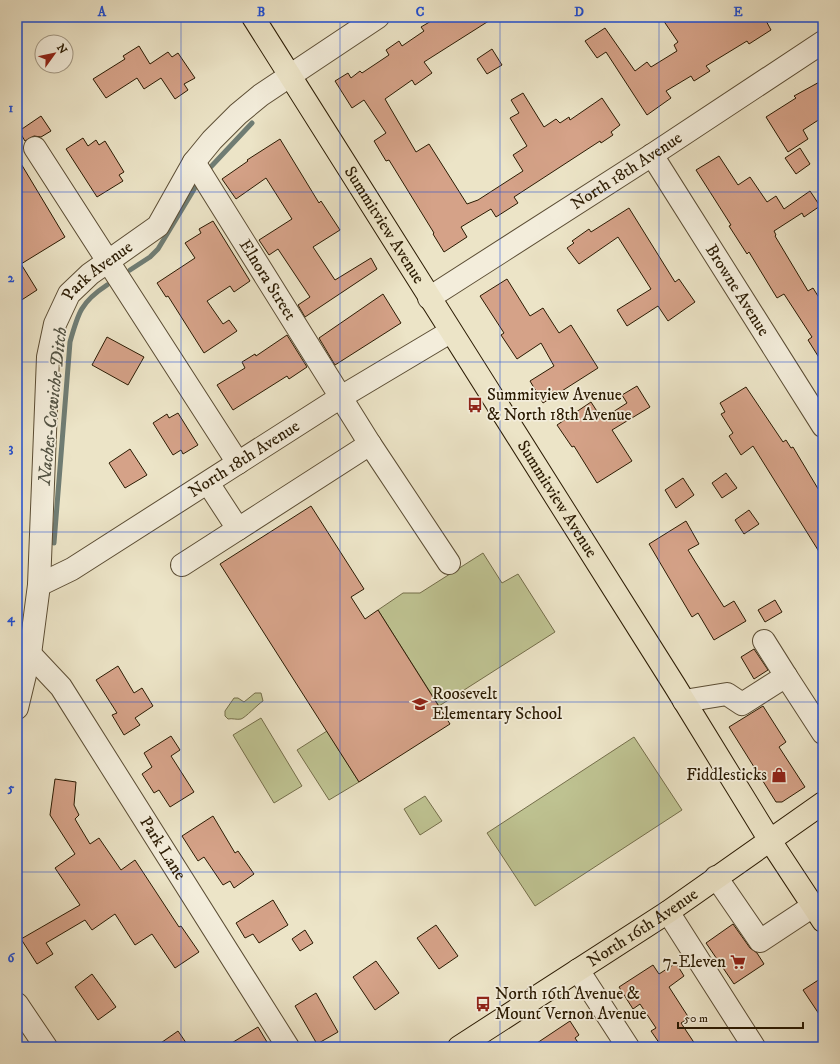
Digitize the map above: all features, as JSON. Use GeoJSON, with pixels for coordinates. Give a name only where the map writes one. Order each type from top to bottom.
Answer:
{"type":"FeatureCollection","features":[{"type":"Feature","properties":{"kind":"main road","name":"Summitview Avenue"},"geometry":{"type":"LineString","coordinates":[[253,17],[769,839],[818,914]]}},
{"type":"Feature","properties":{"kind":"main road","name":"North 16th Avenue"},"geometry":{"type":"LineString","coordinates":[[459,1047],[668,912],[769,839],[823,803]]}},
{"type":"Feature","properties":{"kind":"street","name":"Park Avenue"},"geometry":{"type":"LineString","coordinates":[[17,708],[30,654],[39,585],[48,357],[55,324],[69,294],[90,274],[158,226],[200,172],[212,140],[238,114],[290,75],[378,17]]}},
{"type":"Feature","properties":{"kind":"street","name":"North 18th Avenue"},"geometry":{"type":"LineString","coordinates":[[429,298],[652,155],[823,42]]}},
{"type":"Feature","properties":{"kind":"street"},"geometry":{"type":"LineString","coordinates":[[35,148],[238,464]]}},
{"type":"Feature","properties":{"kind":"street","name":"Browne Avenue"},"geometry":{"type":"LineString","coordinates":[[652,155],[823,426]]}},
{"type":"Feature","properties":{"kind":"street","name":"Elnora Street"},"geometry":{"type":"LineString","coordinates":[[200,172],[370,444],[449,562]]}},
{"type":"Feature","properties":{"kind":"street","name":"North 18th Avenue"},"geometry":{"type":"LineString","coordinates":[[39,585],[72,569],[341,397],[450,332]]}},
{"type":"Feature","properties":{"kind":"street"},"geometry":{"type":"LineString","coordinates":[[182,565],[370,444]]}},
{"type":"Feature","properties":{"kind":"street"},"geometry":{"type":"LineString","coordinates":[[208,483],[238,529]]}},
{"type":"Feature","properties":{"kind":"street"},"geometry":{"type":"LineString","coordinates":[[764,642],[823,733]]}},
{"type":"Feature","properties":{"kind":"street","name":"Park Lane"},"geometry":{"type":"LineString","coordinates":[[30,654],[61,687],[288,1047]]}},
{"type":"Feature","properties":{"kind":"street"},"geometry":{"type":"LineString","coordinates":[[684,702],[727,694],[742,704],[786,676]]}},
{"type":"Feature","properties":{"kind":"street"},"geometry":{"type":"LineString","coordinates":[[716,877],[760,941],[818,914]]}},
{"type":"Feature","properties":{"kind":"street"},"geometry":{"type":"LineString","coordinates":[[668,912],[754,1047]]}},
{"type":"Feature","properties":{"kind":"street"},"geometry":{"type":"LineString","coordinates":[[578,970],[628,1047]]}},
{"type":"Feature","properties":{"kind":"street"},"geometry":{"type":"LineString","coordinates":[[17,1004],[46,1047]]}},
{"type":"Feature","properties":{"kind":"green space"},"geometry":{"type":"Polygon","coordinates":[[[483,553],[502,583],[518,574],[555,632],[439,706],[378,610],[403,593],[420,593],[483,553]]]}},
{"type":"Feature","properties":{"kind":"green space"},"geometry":{"type":"Polygon","coordinates":[[[255,693],[261,693],[263,701],[245,716],[241,719],[228,719],[225,716],[225,711],[234,698],[238,698],[244,702],[255,693]]]}},
{"type":"Feature","properties":{"kind":"green space"},"geometry":{"type":"Polygon","coordinates":[[[261,718],[302,786],[274,803],[233,735],[261,718]]]}},
{"type":"Feature","properties":{"kind":"green space"},"geometry":{"type":"Polygon","coordinates":[[[327,731],[359,782],[329,800],[297,750],[327,731]]]}},
{"type":"Feature","properties":{"kind":"green space"},"geometry":{"type":"Polygon","coordinates":[[[634,737],[682,810],[535,906],[487,833],[634,737]]]}},
{"type":"Feature","properties":{"kind":"green space"},"geometry":{"type":"Polygon","coordinates":[[[425,796],[442,821],[420,835],[404,809],[425,796]]]}},
{"type":"Feature","properties":{"kind":"building"},"geometry":{"type":"Polygon","coordinates":[[[438,17],[495,17],[424,62],[432,73],[415,85],[412,80],[385,99],[416,152],[429,144],[467,204],[478,200],[523,171],[513,155],[527,146],[510,118],[519,113],[511,100],[523,93],[544,127],[556,119],[560,123],[569,117],[570,120],[602,98],[620,125],[611,132],[613,135],[601,143],[600,141],[514,197],[518,203],[496,217],[491,209],[461,227],[467,237],[444,252],[389,160],[386,161],[374,141],[386,133],[364,100],[352,108],[335,81],[348,73],[351,78],[360,71],[362,73],[389,55],[386,50],[399,41],[402,46],[424,31],[421,27],[438,17]]]}},
{"type":"Feature","properties":{"kind":"building"},"geometry":{"type":"Polygon","coordinates":[[[661,17],[764,17],[771,30],[749,44],[747,41],[706,66],[710,71],[694,81],[691,76],[666,91],[671,98],[647,115],[606,52],[597,58],[585,41],[605,28],[635,71],[647,62],[651,67],[677,51],[674,45],[678,42],[661,17]]]}},
{"type":"Feature","properties":{"kind":"building"},"geometry":{"type":"Polygon","coordinates":[[[139,46],[150,64],[168,52],[172,57],[178,53],[195,78],[184,84],[188,90],[175,99],[161,78],[144,89],[137,78],[106,98],[93,79],[125,59],[123,56],[139,46]]]}},
{"type":"Feature","properties":{"kind":"building"},"geometry":{"type":"Polygon","coordinates":[[[492,49],[502,65],[487,74],[477,59],[492,49]]]}},
{"type":"Feature","properties":{"kind":"building"},"geometry":{"type":"Polygon","coordinates":[[[823,80],[823,117],[803,130],[808,139],[788,152],[766,117],[796,98],[794,96],[823,80]]]}},
{"type":"Feature","properties":{"kind":"building"},"geometry":{"type":"Polygon","coordinates":[[[41,116],[51,131],[41,137],[34,136],[25,141],[19,131],[41,116]]]}},
{"type":"Feature","properties":{"kind":"building"},"geometry":{"type":"Polygon","coordinates":[[[83,138],[88,146],[96,140],[99,145],[105,141],[124,172],[119,175],[123,181],[97,197],[66,149],[83,138]]]}},
{"type":"Feature","properties":{"kind":"building"},"geometry":{"type":"Polygon","coordinates":[[[280,139],[319,203],[321,201],[340,230],[313,247],[335,280],[371,258],[377,269],[305,317],[298,305],[310,297],[278,249],[269,255],[259,240],[292,219],[266,178],[236,199],[222,179],[248,161],[247,160],[280,139]]]}},
{"type":"Feature","properties":{"kind":"building"},"geometry":{"type":"Polygon","coordinates":[[[800,148],[810,164],[796,174],[785,158],[800,148]]]}},
{"type":"Feature","properties":{"kind":"building"},"geometry":{"type":"Polygon","coordinates":[[[719,156],[738,185],[750,177],[767,202],[776,196],[784,209],[810,191],[820,206],[804,217],[802,213],[774,231],[775,236],[808,291],[813,288],[823,304],[823,364],[808,340],[812,337],[784,294],[777,298],[749,252],[747,254],[729,226],[731,225],[696,170],[719,156]]]}},
{"type":"Feature","properties":{"kind":"building"},"geometry":{"type":"Polygon","coordinates":[[[17,157],[65,237],[21,264],[37,290],[17,303],[17,157]]]}},
{"type":"Feature","properties":{"kind":"building"},"geometry":{"type":"Polygon","coordinates":[[[629,208],[675,282],[679,279],[695,302],[668,321],[658,306],[627,326],[617,310],[651,289],[618,237],[579,264],[567,248],[574,243],[572,241],[589,229],[591,232],[629,208]]]}},
{"type":"Feature","properties":{"kind":"building"},"geometry":{"type":"Polygon","coordinates":[[[213,221],[250,281],[234,292],[230,286],[207,301],[223,324],[229,320],[237,331],[204,353],[168,296],[166,297],[157,283],[195,258],[185,243],[201,233],[199,229],[213,221]]]}},
{"type":"Feature","properties":{"kind":"building"},"geometry":{"type":"Polygon","coordinates":[[[507,279],[530,316],[543,308],[559,333],[571,325],[598,368],[543,403],[530,381],[554,366],[541,343],[517,359],[501,335],[504,333],[480,296],[507,279]]]}},
{"type":"Feature","properties":{"kind":"building"},"geometry":{"type":"Polygon","coordinates":[[[383,294],[401,323],[335,365],[319,338],[383,294]]]}},
{"type":"Feature","properties":{"kind":"building"},"geometry":{"type":"Polygon","coordinates":[[[287,335],[307,367],[289,379],[287,376],[233,410],[217,385],[245,368],[242,362],[255,354],[256,356],[287,335]]]}},
{"type":"Feature","properties":{"kind":"building"},"geometry":{"type":"Polygon","coordinates":[[[107,337],[144,357],[128,385],[92,365],[107,337]]]}},
{"type":"Feature","properties":{"kind":"building"},"geometry":{"type":"Polygon","coordinates":[[[637,386],[650,407],[612,430],[632,461],[597,483],[574,446],[572,447],[557,425],[591,402],[602,419],[627,403],[622,395],[637,386]]]}},
{"type":"Feature","properties":{"kind":"building"},"geometry":{"type":"Polygon","coordinates":[[[746,387],[783,442],[786,440],[791,448],[793,447],[823,497],[823,558],[753,446],[741,455],[729,436],[733,433],[721,414],[725,412],[720,403],[746,387]]]}},
{"type":"Feature","properties":{"kind":"building"},"geometry":{"type":"Polygon","coordinates":[[[178,413],[198,445],[183,454],[181,450],[173,455],[153,423],[167,414],[169,418],[178,413]]]}},
{"type":"Feature","properties":{"kind":"building"},"geometry":{"type":"Polygon","coordinates":[[[130,449],[147,475],[125,488],[109,463],[130,449]]]}},
{"type":"Feature","properties":{"kind":"building"},"geometry":{"type":"Polygon","coordinates":[[[726,473],[737,488],[722,498],[712,483],[726,473]]]}},
{"type":"Feature","properties":{"kind":"building"},"geometry":{"type":"Polygon","coordinates":[[[683,478],[694,495],[676,508],[665,490],[683,478]]]}},
{"type":"Feature","properties":{"kind":"building"},"geometry":{"type":"Polygon","coordinates":[[[311,506],[364,589],[351,597],[365,619],[378,610],[450,724],[359,782],[220,564],[311,506]]]}},
{"type":"Feature","properties":{"kind":"building"},"geometry":{"type":"Polygon","coordinates":[[[749,510],[759,524],[744,534],[735,520],[749,510]]]}},
{"type":"Feature","properties":{"kind":"building"},"geometry":{"type":"Polygon","coordinates":[[[686,521],[699,544],[688,550],[724,607],[734,601],[746,621],[714,640],[698,613],[692,617],[649,544],[686,521]]]}},
{"type":"Feature","properties":{"kind":"building"},"geometry":{"type":"Polygon","coordinates":[[[775,600],[782,612],[765,622],[758,610],[775,600]]]}},
{"type":"Feature","properties":{"kind":"building"},"geometry":{"type":"Polygon","coordinates":[[[754,649],[768,670],[754,679],[741,657],[754,649]]]}},
{"type":"Feature","properties":{"kind":"building"},"geometry":{"type":"Polygon","coordinates":[[[118,666],[134,693],[142,688],[153,706],[135,718],[140,725],[124,735],[112,715],[117,713],[96,680],[118,666]]]}},
{"type":"Feature","properties":{"kind":"building"},"geometry":{"type":"Polygon","coordinates":[[[763,706],[786,742],[779,747],[805,787],[782,802],[776,802],[729,727],[763,706]]]}},
{"type":"Feature","properties":{"kind":"building"},"geometry":{"type":"Polygon","coordinates":[[[171,736],[180,750],[171,756],[194,792],[170,807],[159,790],[154,793],[142,774],[152,767],[144,753],[171,736]]]}},
{"type":"Feature","properties":{"kind":"building"},"geometry":{"type":"Polygon","coordinates":[[[55,779],[76,782],[74,805],[79,815],[75,819],[90,844],[99,838],[121,870],[135,860],[179,927],[181,926],[199,952],[175,968],[152,934],[135,945],[115,914],[92,930],[85,920],[46,943],[53,954],[37,964],[21,939],[80,905],[55,868],[75,854],[50,815],[55,779]]]}},
{"type":"Feature","properties":{"kind":"building"},"geometry":{"type":"Polygon","coordinates":[[[213,816],[235,853],[238,851],[254,874],[234,888],[230,881],[223,885],[204,857],[198,861],[182,836],[213,816]]]}},
{"type":"Feature","properties":{"kind":"building"},"geometry":{"type":"Polygon","coordinates":[[[273,900],[288,925],[259,943],[253,934],[245,938],[236,923],[273,900]]]}},
{"type":"Feature","properties":{"kind":"building"},"geometry":{"type":"Polygon","coordinates":[[[733,924],[750,948],[757,953],[764,964],[734,984],[706,943],[733,924]]]}},
{"type":"Feature","properties":{"kind":"building"},"geometry":{"type":"Polygon","coordinates":[[[436,925],[458,956],[439,969],[417,938],[436,925]]]}},
{"type":"Feature","properties":{"kind":"building"},"geometry":{"type":"Polygon","coordinates":[[[305,930],[313,943],[300,951],[292,939],[305,930]]]}},
{"type":"Feature","properties":{"kind":"building"},"geometry":{"type":"Polygon","coordinates":[[[376,961],[399,993],[375,1010],[353,977],[376,961]]]}},
{"type":"Feature","properties":{"kind":"building"},"geometry":{"type":"Polygon","coordinates":[[[676,963],[684,976],[669,987],[689,1018],[681,1023],[697,1047],[662,1047],[651,1031],[656,1028],[640,1004],[633,1009],[619,987],[653,965],[659,974],[676,963]]]}},
{"type":"Feature","properties":{"kind":"building"},"geometry":{"type":"Polygon","coordinates":[[[92,974],[116,1007],[98,1020],[75,987],[92,974]]]}},
{"type":"Feature","properties":{"kind":"building"},"geometry":{"type":"Polygon","coordinates":[[[823,977],[823,1020],[803,990],[823,977]]]}},
{"type":"Feature","properties":{"kind":"building"},"geometry":{"type":"Polygon","coordinates":[[[316,993],[338,1032],[317,1044],[295,1006],[316,993]]]}},
{"type":"Feature","properties":{"kind":"building"},"geometry":{"type":"Polygon","coordinates":[[[570,1021],[579,1035],[575,1038],[581,1047],[531,1047],[570,1021]]]}},
{"type":"Feature","properties":{"kind":"building"},"geometry":{"type":"Polygon","coordinates":[[[258,1027],[270,1047],[225,1047],[258,1027]]]}},
{"type":"Feature","properties":{"kind":"building"},"geometry":{"type":"Polygon","coordinates":[[[178,1031],[189,1047],[155,1047],[178,1031]]]}},
{"type":"Feature","properties":{"kind":"waterway","name":"Naches-Cowiche Ditch"},"geometry":{"type":"LineString","coordinates":[[206,172],[252,123]]}},
{"type":"Feature","properties":{"kind":"waterway","name":"Naches-Cowiche Ditch"},"geometry":{"type":"LineString","coordinates":[[130,270],[150,257],[158,249],[199,181]]}},
{"type":"Feature","properties":{"kind":"waterway","name":"Naches-Cowiche Ditch"},"geometry":{"type":"LineString","coordinates":[[54,543],[70,342],[78,316],[82,309],[91,297],[107,285]]}},
{"type":"Feature","properties":{"kind":"place","name":"Summitview Avenue & North 18th Avenue"},"geometry":{"type":"Point","coordinates":[475,405]}},
{"type":"Feature","properties":{"kind":"place","name":"Roosevelt Elementary School"},"geometry":{"type":"Point","coordinates":[420,704]}},
{"type":"Feature","properties":{"kind":"place","name":"Fiddlesticks"},"geometry":{"type":"Point","coordinates":[779,775]}},
{"type":"Feature","properties":{"kind":"place","name":"7-Eleven"},"geometry":{"type":"Point","coordinates":[738,962]}},
{"type":"Feature","properties":{"kind":"place","name":"North 16th Avenue & Mount Vernon Avenue"},"geometry":{"type":"Point","coordinates":[483,1004]}}]}
